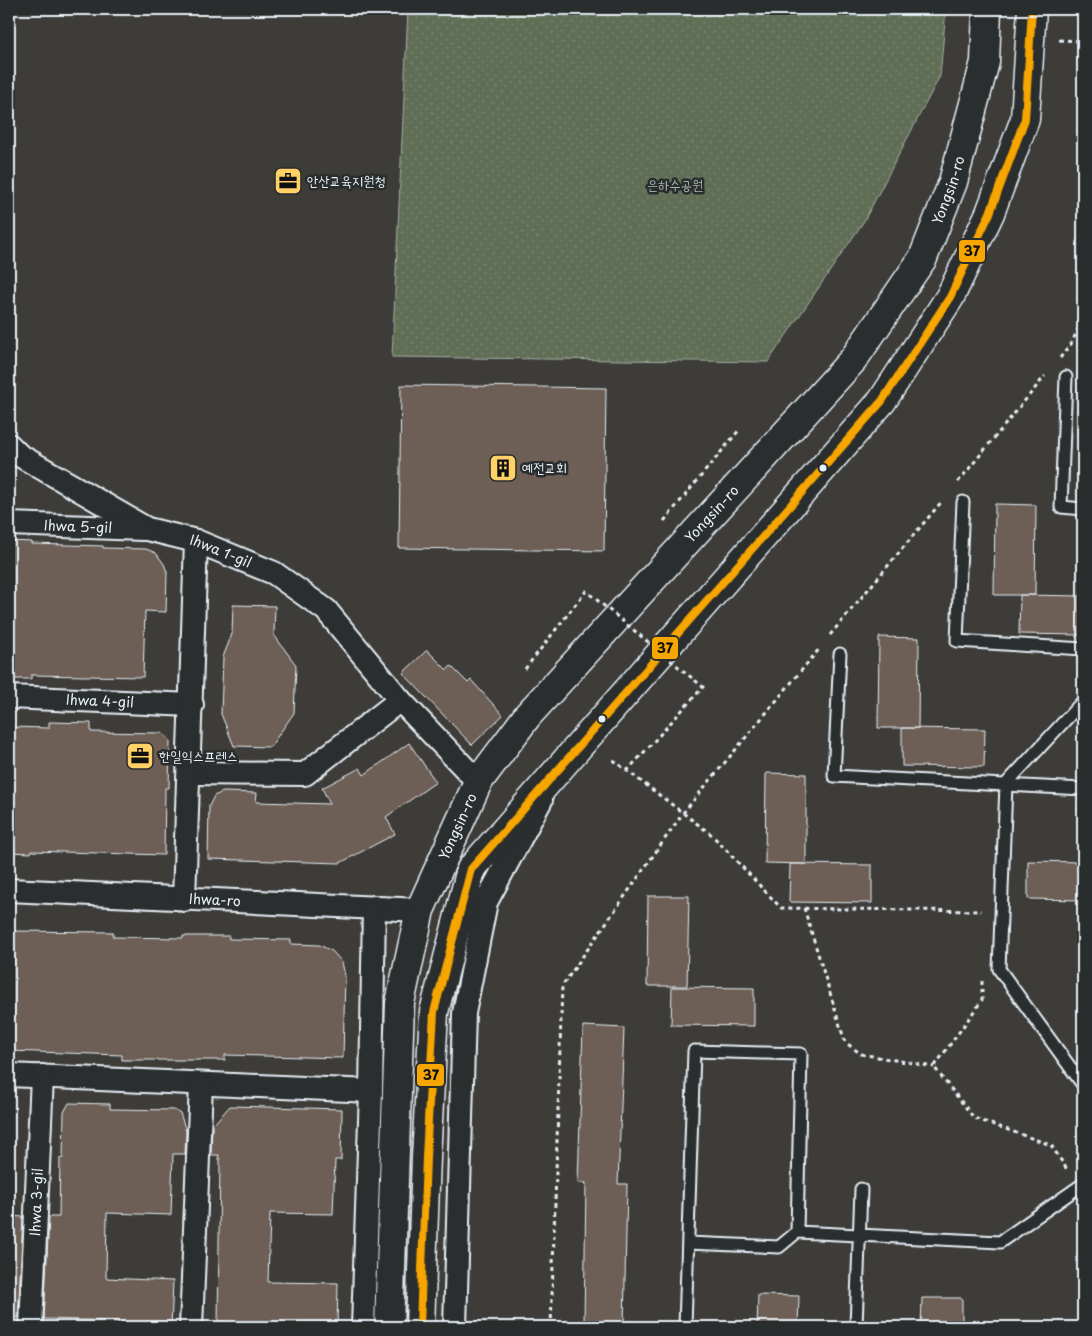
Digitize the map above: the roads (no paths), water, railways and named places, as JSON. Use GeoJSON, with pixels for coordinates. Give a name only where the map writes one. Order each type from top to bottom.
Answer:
{"type":"FeatureCollection","features":[{"type":"Feature","properties":{"kind":"main road","name":"Yongsin-ro"},"geometry":{"type":"LineString","coordinates":[[389,1327],[400,1003],[420,910],[478,782],[528,715],[853,360],[923,258],[953,182],[984,62],[987,9]]}},
{"type":"Feature","properties":{"kind":"main road","name":"Yongsin-ro"},"geometry":{"type":"LineString","coordinates":[[420,1327],[426,1157],[434,1012],[471,869],[882,401],[950,297],[990,213],[1025,119],[1032,9]]}},
{"type":"Feature","properties":{"kind":"street","name":"Ihwa 1-gil"},"geometry":{"type":"LineString","coordinates":[[9,445],[19,455],[147,529],[196,541],[274,573],[326,610],[400,700],[478,782]]}},
{"type":"Feature","properties":{"kind":"street","name":"Ihwa 5-gil"},"geometry":{"type":"LineString","coordinates":[[9,524],[147,529]]}},
{"type":"Feature","properties":{"kind":"street"},"geometry":{"type":"LineString","coordinates":[[184,900],[196,541]]}},
{"type":"Feature","properties":{"kind":"street","name":"Ihwa 4-gil"},"geometry":{"type":"LineString","coordinates":[[9,697],[192,705]]}},
{"type":"Feature","properties":{"kind":"street"},"geometry":{"type":"LineString","coordinates":[[189,772],[305,774],[400,700]]}},
{"type":"Feature","properties":{"kind":"street"},"geometry":{"type":"LineString","coordinates":[[455,1327],[464,1012],[486,902],[558,769]]}},
{"type":"Feature","properties":{"kind":"street","name":"Ihwa-ro"},"geometry":{"type":"LineString","coordinates":[[9,890],[420,910]]}},
{"type":"Feature","properties":{"kind":"street"},"geometry":{"type":"LineString","coordinates":[[362,1327],[374,907]]}},
{"type":"Feature","properties":{"kind":"street"},"geometry":{"type":"LineString","coordinates":[[9,1075],[370,1091]]}},
{"type":"Feature","properties":{"kind":"street","name":"Ihwa 3-gil"},"geometry":{"type":"LineString","coordinates":[[31,1327],[42,1076]]}},
{"type":"Feature","properties":{"kind":"street"},"geometry":{"type":"LineString","coordinates":[[191,1327],[202,1084]]}},
{"type":"Feature","properties":{"kind":"lane"},"geometry":{"type":"LineString","coordinates":[[1066,377],[1061,507],[1083,509]]}},
{"type":"Feature","properties":{"kind":"lane"},"geometry":{"type":"LineString","coordinates":[[963,502],[957,641],[1083,649]]}},
{"type":"Feature","properties":{"kind":"lane"},"geometry":{"type":"LineString","coordinates":[[840,654],[834,776],[1083,789]]}},
{"type":"Feature","properties":{"kind":"lane"},"geometry":{"type":"LineString","coordinates":[[1083,701],[1006,784],[999,969],[1083,1085]]}},
{"type":"Feature","properties":{"kind":"lane"},"geometry":{"type":"LineString","coordinates":[[685,1327],[694,1051],[801,1054],[797,1232]]}},
{"type":"Feature","properties":{"kind":"lane"},"geometry":{"type":"LineString","coordinates":[[688,1243],[779,1247],[797,1232],[1000,1242],[1083,1184]]}},
{"type":"Feature","properties":{"kind":"lane"},"geometry":{"type":"LineString","coordinates":[[856,1327],[861,1189]]}},
{"type":"Feature","properties":{"kind":"place","name":"안산교육지원청"},"geometry":{"type":"Point","coordinates":[288,181]}},
{"type":"Feature","properties":{"kind":"place","name":"예전교회"},"geometry":{"type":"Point","coordinates":[503,468]}},
{"type":"Feature","properties":{"kind":"place","name":"한일익스프레스"},"geometry":{"type":"Point","coordinates":[140,756]}},
{"type":"Feature","properties":{"kind":"park label","name":"은하수공원"},"geometry":{"type":"Point","coordinates":[675,185]}}]}
